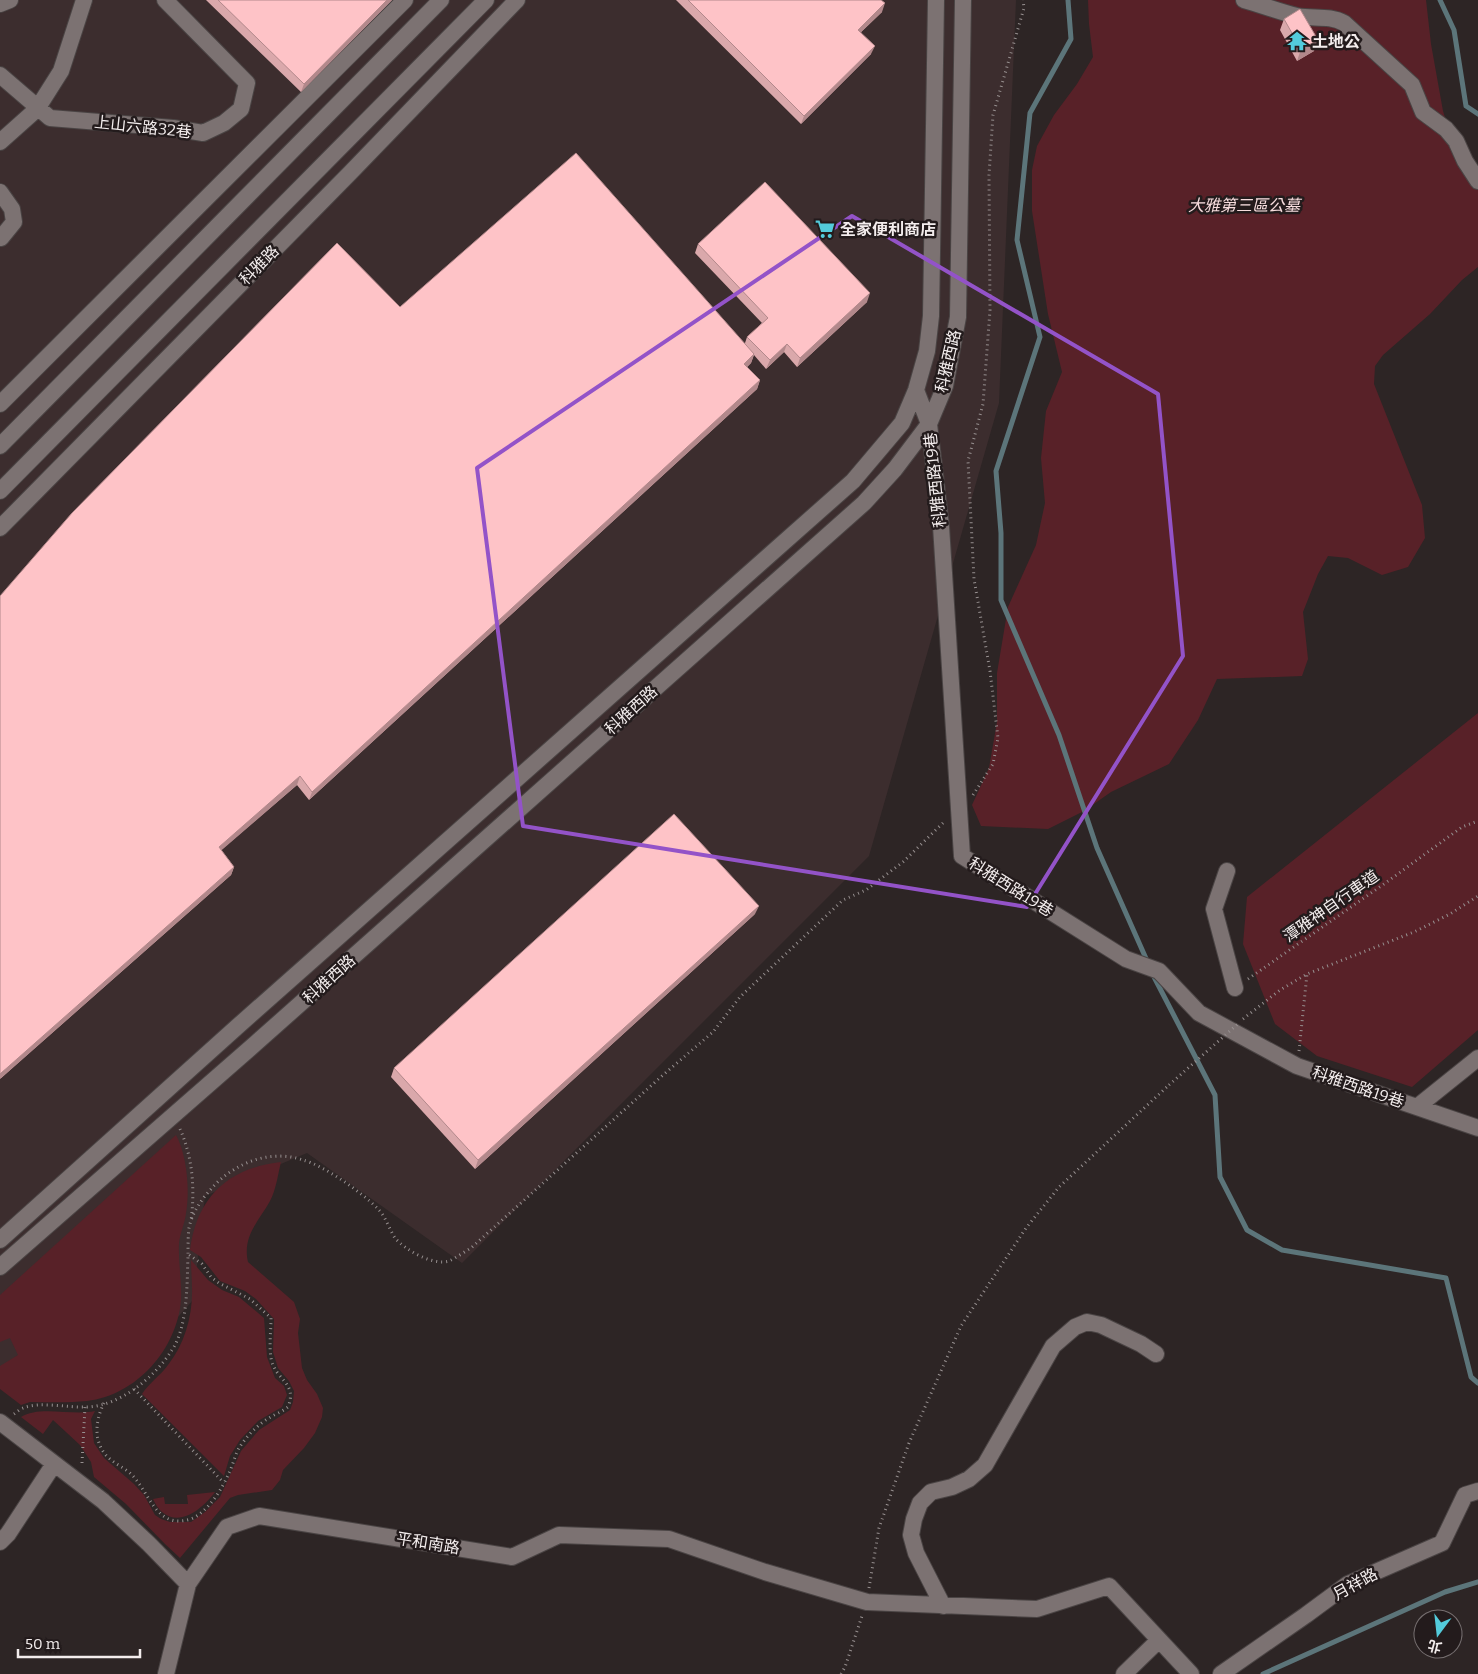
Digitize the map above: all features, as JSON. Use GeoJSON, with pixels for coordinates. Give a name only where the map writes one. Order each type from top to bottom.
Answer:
{"type":"FeatureCollection","features":[{"type":"Feature","properties":{"kind":"street"},"geometry":{"type":"LineString","coordinates":[[0,4],[10,0]]}},
{"type":"Feature","properties":{"kind":"street"},"geometry":{"type":"LineString","coordinates":[[0,142],[37,109],[61,71],[84,0]]}},
{"type":"Feature","properties":{"kind":"street","name":"上山六路32巷"},"geometry":{"type":"LineString","coordinates":[[0,75],[37,109],[50,118],[173,128],[203,133],[224,123],[241,109],[247,83],[165,0]]}},
{"type":"Feature","properties":{"kind":"street"},"geometry":{"type":"LineString","coordinates":[[0,404],[405,0]]}},
{"type":"Feature","properties":{"kind":"street"},"geometry":{"type":"LineString","coordinates":[[0,446],[441,0]]}},
{"type":"Feature","properties":{"kind":"street","name":"科雅路"},"geometry":{"type":"LineString","coordinates":[[0,491],[486,0]]}},
{"type":"Feature","properties":{"kind":"street","name":"科雅路"},"geometry":{"type":"LineString","coordinates":[[4,519],[350,173],[517,0]]}},
{"type":"Feature","properties":{"kind":"street","name":"科雅西路"},"geometry":{"type":"LineString","coordinates":[[0,1240],[853,481],[902,422],[916,390],[927,351],[931,316],[936,0]]}},
{"type":"Feature","properties":{"kind":"street","name":"科雅西路"},"geometry":{"type":"LineString","coordinates":[[0,1267],[864,503],[895,469],[929,424],[945,386],[958,317],[963,0]]}},
{"type":"Feature","properties":{"kind":"street"},"geometry":{"type":"LineString","coordinates":[[1244,0],[1296,15],[1327,17],[1344,23],[1412,85],[1423,112],[1446,129],[1456,141],[1465,161],[1478,181]]}},
{"type":"Feature","properties":{"kind":"street"},"geometry":{"type":"LineString","coordinates":[[0,192],[12,209],[14,222],[1,238]]}},
{"type":"Feature","properties":{"kind":"street","name":"科雅西路19巷"},"geometry":{"type":"LineString","coordinates":[[916,390],[929,424],[941,526],[962,856],[1126,959],[1159,971],[1199,1013],[1297,1066],[1417,1107]]}},
{"type":"Feature","properties":{"kind":"street"},"geometry":{"type":"LineString","coordinates":[[0,497],[4,519]]}},
{"type":"Feature","properties":{"kind":"street"},"geometry":{"type":"LineString","coordinates":[[1227,871],[1214,909],[1235,988]]}},
{"type":"Feature","properties":{"kind":"street"},"geometry":{"type":"LineString","coordinates":[[1417,1107],[1478,1058]]}},
{"type":"Feature","properties":{"kind":"street"},"geometry":{"type":"LineString","coordinates":[[1417,1107],[1478,1128]]}},
{"type":"Feature","properties":{"kind":"street"},"geometry":{"type":"LineString","coordinates":[[943,1606],[922,1568],[911,1535],[920,1503],[930,1492],[952,1487],[969,1480],[985,1465],[1053,1346],[1075,1327],[1087,1322],[1101,1325],[1141,1344],[1156,1354]]}},
{"type":"Feature","properties":{"kind":"street"},"geometry":{"type":"LineString","coordinates":[[1,1423],[103,1501],[188,1584],[166,1674]]}},
{"type":"Feature","properties":{"kind":"street"},"geometry":{"type":"LineString","coordinates":[[0,1542],[8,1534],[54,1464]]}},
{"type":"Feature","properties":{"kind":"street","name":"月祥路"},"geometry":{"type":"LineString","coordinates":[[1221,1674],[1348,1584],[1442,1543],[1465,1495],[1478,1491]]}},
{"type":"Feature","properties":{"kind":"street","name":"平和南路"},"geometry":{"type":"LineString","coordinates":[[188,1584],[227,1527],[259,1516],[512,1557],[559,1535],[669,1539],[765,1572],[867,1602],[1037,1609],[1109,1586],[1159,1640]]}},
{"type":"Feature","properties":{"kind":"street"},"geometry":{"type":"LineString","coordinates":[[1124,1674],[1159,1640],[1191,1674]]}},
{"type":"Feature","properties":{"kind":"path"},"geometry":{"type":"LineString","coordinates":[[190,1225],[199,1203],[218,1181],[237,1168],[258,1159],[280,1156],[304,1160],[330,1173],[379,1210],[395,1237],[403,1246],[413,1253],[432,1260],[448,1261],[471,1248],[713,1032],[740,997],[843,900],[866,890],[903,862],[940,825],[971,799],[993,764],[998,738],[990,671],[974,580],[968,461],[983,404],[990,310],[989,174],[993,115],[1024,8],[1023,0]]}},
{"type":"Feature","properties":{"kind":"path","name":"潭雅神自行車道"},"geometry":{"type":"LineString","coordinates":[[1235,988],[1462,827],[1478,821]]}},
{"type":"Feature","properties":{"kind":"path"},"geometry":{"type":"LineString","coordinates":[[841,1674],[867,1602],[879,1528],[909,1443],[961,1326],[1026,1228],[1060,1187],[1169,1085],[1240,1022],[1280,990],[1307,974],[1414,932],[1450,914],[1478,896]]}},
{"type":"Feature","properties":{"kind":"path"},"geometry":{"type":"LineString","coordinates":[[1297,1066],[1307,974]]}},
{"type":"Feature","properties":{"kind":"path"},"geometry":{"type":"LineString","coordinates":[[1,1423],[24,1408],[40,1406],[85,1407],[104,1403],[134,1389],[152,1375],[173,1349],[182,1326],[193,1195],[190,1164],[185,1141],[173,1116]]}},
{"type":"Feature","properties":{"kind":"path"},"geometry":{"type":"LineString","coordinates":[[104,1403],[98,1418],[97,1433],[105,1453],[133,1476],[162,1516],[173,1520],[191,1518],[201,1512],[224,1483],[239,1449],[256,1428],[288,1407],[292,1392],[290,1387],[277,1374],[271,1357],[271,1318],[250,1300],[211,1277],[202,1264],[188,1254]]}},
{"type":"Feature","properties":{"kind":"path"},"geometry":{"type":"LineString","coordinates":[[134,1389],[224,1483]]}},
{"type":"Feature","properties":{"kind":"path"},"geometry":{"type":"LineString","coordinates":[[82,1463],[85,1407]]}},
{"type":"Feature","properties":{"kind":"highlighted area"},"geometry":{"type":"Polygon","coordinates":[[[852,216],[1158,394],[1183,656],[1027,907],[523,826],[477,468],[852,216]]]}},
{"type":"Feature","properties":{"kind":"shaded area"},"geometry":{"type":"Polygon","coordinates":[[[0,0],[1016,0],[999,403],[869,856],[462,1263],[307,1153],[205,1196],[193,1300],[130,1371],[0,1388],[0,0]]]}},
{"type":"Feature","properties":{"kind":"green space","name":"大雅第三區公墓"},"geometry":{"type":"Polygon","coordinates":[[[1088,0],[1426,0],[1431,44],[1443,111],[1454,147],[1478,187],[1478,267],[1462,280],[1430,314],[1383,355],[1375,366],[1374,384],[1422,505],[1425,538],[1408,567],[1382,575],[1348,558],[1328,556],[1318,574],[1303,612],[1308,659],[1302,676],[1217,679],[1198,720],[1169,764],[1111,792],[1084,811],[1048,829],[981,826],[972,805],[989,768],[997,722],[997,673],[1008,607],[1036,545],[1045,503],[1041,458],[1046,411],[1062,372],[1048,314],[1032,211],[1032,170],[1037,146],[1054,115],[1077,84],[1093,57],[1088,0]]]}},
{"type":"Feature","properties":{"kind":"green space"},"geometry":{"type":"Polygon","coordinates":[[[1478,713],[1478,1030],[1412,1087],[1317,1056],[1275,1024],[1243,944],[1247,897],[1478,713]]]}},
{"type":"Feature","properties":{"kind":"green space"},"geometry":{"type":"Polygon","coordinates":[[[176,1135],[185,1162],[187,1204],[179,1243],[181,1300],[172,1336],[163,1352],[138,1379],[122,1390],[105,1397],[87,1401],[30,1402],[21,1405],[0,1389],[0,1366],[18,1355],[10,1338],[0,1342],[0,1295],[176,1135]]]}},
{"type":"Feature","properties":{"kind":"green space"},"geometry":{"type":"Polygon","coordinates":[[[281,1162],[272,1197],[249,1237],[247,1244],[248,1262],[294,1302],[300,1319],[298,1333],[302,1368],[323,1408],[322,1417],[315,1433],[283,1470],[280,1480],[272,1490],[230,1498],[180,1558],[126,1504],[94,1477],[91,1462],[80,1445],[53,1420],[43,1434],[21,1417],[47,1411],[95,1411],[91,1419],[94,1443],[104,1458],[144,1495],[155,1515],[170,1522],[191,1522],[205,1512],[220,1497],[241,1451],[259,1430],[290,1410],[294,1391],[289,1381],[278,1368],[273,1352],[274,1319],[256,1299],[245,1291],[220,1281],[201,1257],[190,1250],[194,1231],[208,1200],[218,1188],[245,1171],[262,1165],[281,1162]]]}},
{"type":"Feature","properties":{"kind":"green space"},"geometry":{"type":"Polygon","coordinates":[[[191,1260],[208,1280],[222,1290],[239,1297],[264,1318],[267,1357],[275,1378],[284,1386],[287,1395],[282,1407],[258,1421],[240,1440],[230,1456],[224,1476],[142,1394],[174,1357],[187,1328],[192,1298],[191,1260]]]}},
{"type":"Feature","properties":{"kind":"green space"},"geometry":{"type":"Polygon","coordinates":[[[215,1492],[205,1504],[192,1514],[177,1518],[162,1512],[153,1499],[164,1497],[165,1504],[188,1504],[187,1495],[215,1492]]]}},
{"type":"Feature","properties":{"kind":"building"},"geometry":{"type":"Polygon","coordinates":[[[218,0],[387,0],[304,84],[218,0]]]}},
{"type":"Feature","properties":{"kind":"building"},"geometry":{"type":"Polygon","coordinates":[[[688,0],[881,0],[885,3],[858,30],[875,46],[804,116],[688,0]]]}},
{"type":"Feature","properties":{"kind":"building"},"geometry":{"type":"Polygon","coordinates":[[[1300,9],[1318,40],[1301,49],[1284,19],[1300,9]]]}},
{"type":"Feature","properties":{"kind":"building"},"geometry":{"type":"Polygon","coordinates":[[[576,153],[754,354],[744,364],[760,380],[312,792],[300,776],[219,847],[234,867],[0,1074],[0,596],[72,513],[337,243],[400,307],[576,153]]]}},
{"type":"Feature","properties":{"kind":"building"},"geometry":{"type":"Polygon","coordinates":[[[765,182],[870,293],[800,358],[787,344],[770,360],[747,337],[768,318],[698,244],[765,182]]]}},
{"type":"Feature","properties":{"kind":"building"},"geometry":{"type":"Polygon","coordinates":[[[674,814],[759,906],[478,1160],[394,1068],[674,814]]]}},
{"type":"Feature","properties":{"kind":"waterway"},"geometry":{"type":"LineString","coordinates":[[1068,0],[1071,39],[1030,113],[1017,240],[1040,337],[996,471],[1001,533],[1001,600],[1059,735],[1097,848],[1148,963]]}},
{"type":"Feature","properties":{"kind":"waterway"},"geometry":{"type":"LineString","coordinates":[[1440,0],[1454,30],[1466,106],[1478,114]]}},
{"type":"Feature","properties":{"kind":"waterway"},"geometry":{"type":"LineString","coordinates":[[1152,973],[1215,1095],[1220,1177],[1247,1230],[1282,1250],[1446,1278],[1471,1377],[1478,1383]]}},
{"type":"Feature","properties":{"kind":"waterway"},"geometry":{"type":"LineString","coordinates":[[1263,1674],[1445,1592],[1478,1582]]}},
{"type":"Feature","properties":{"kind":"place","name":"土地公"},"geometry":{"type":"Point","coordinates":[1297,41]}},
{"type":"Feature","properties":{"kind":"place","name":"全家便利商店"},"geometry":{"type":"Point","coordinates":[825,229]}}]}
